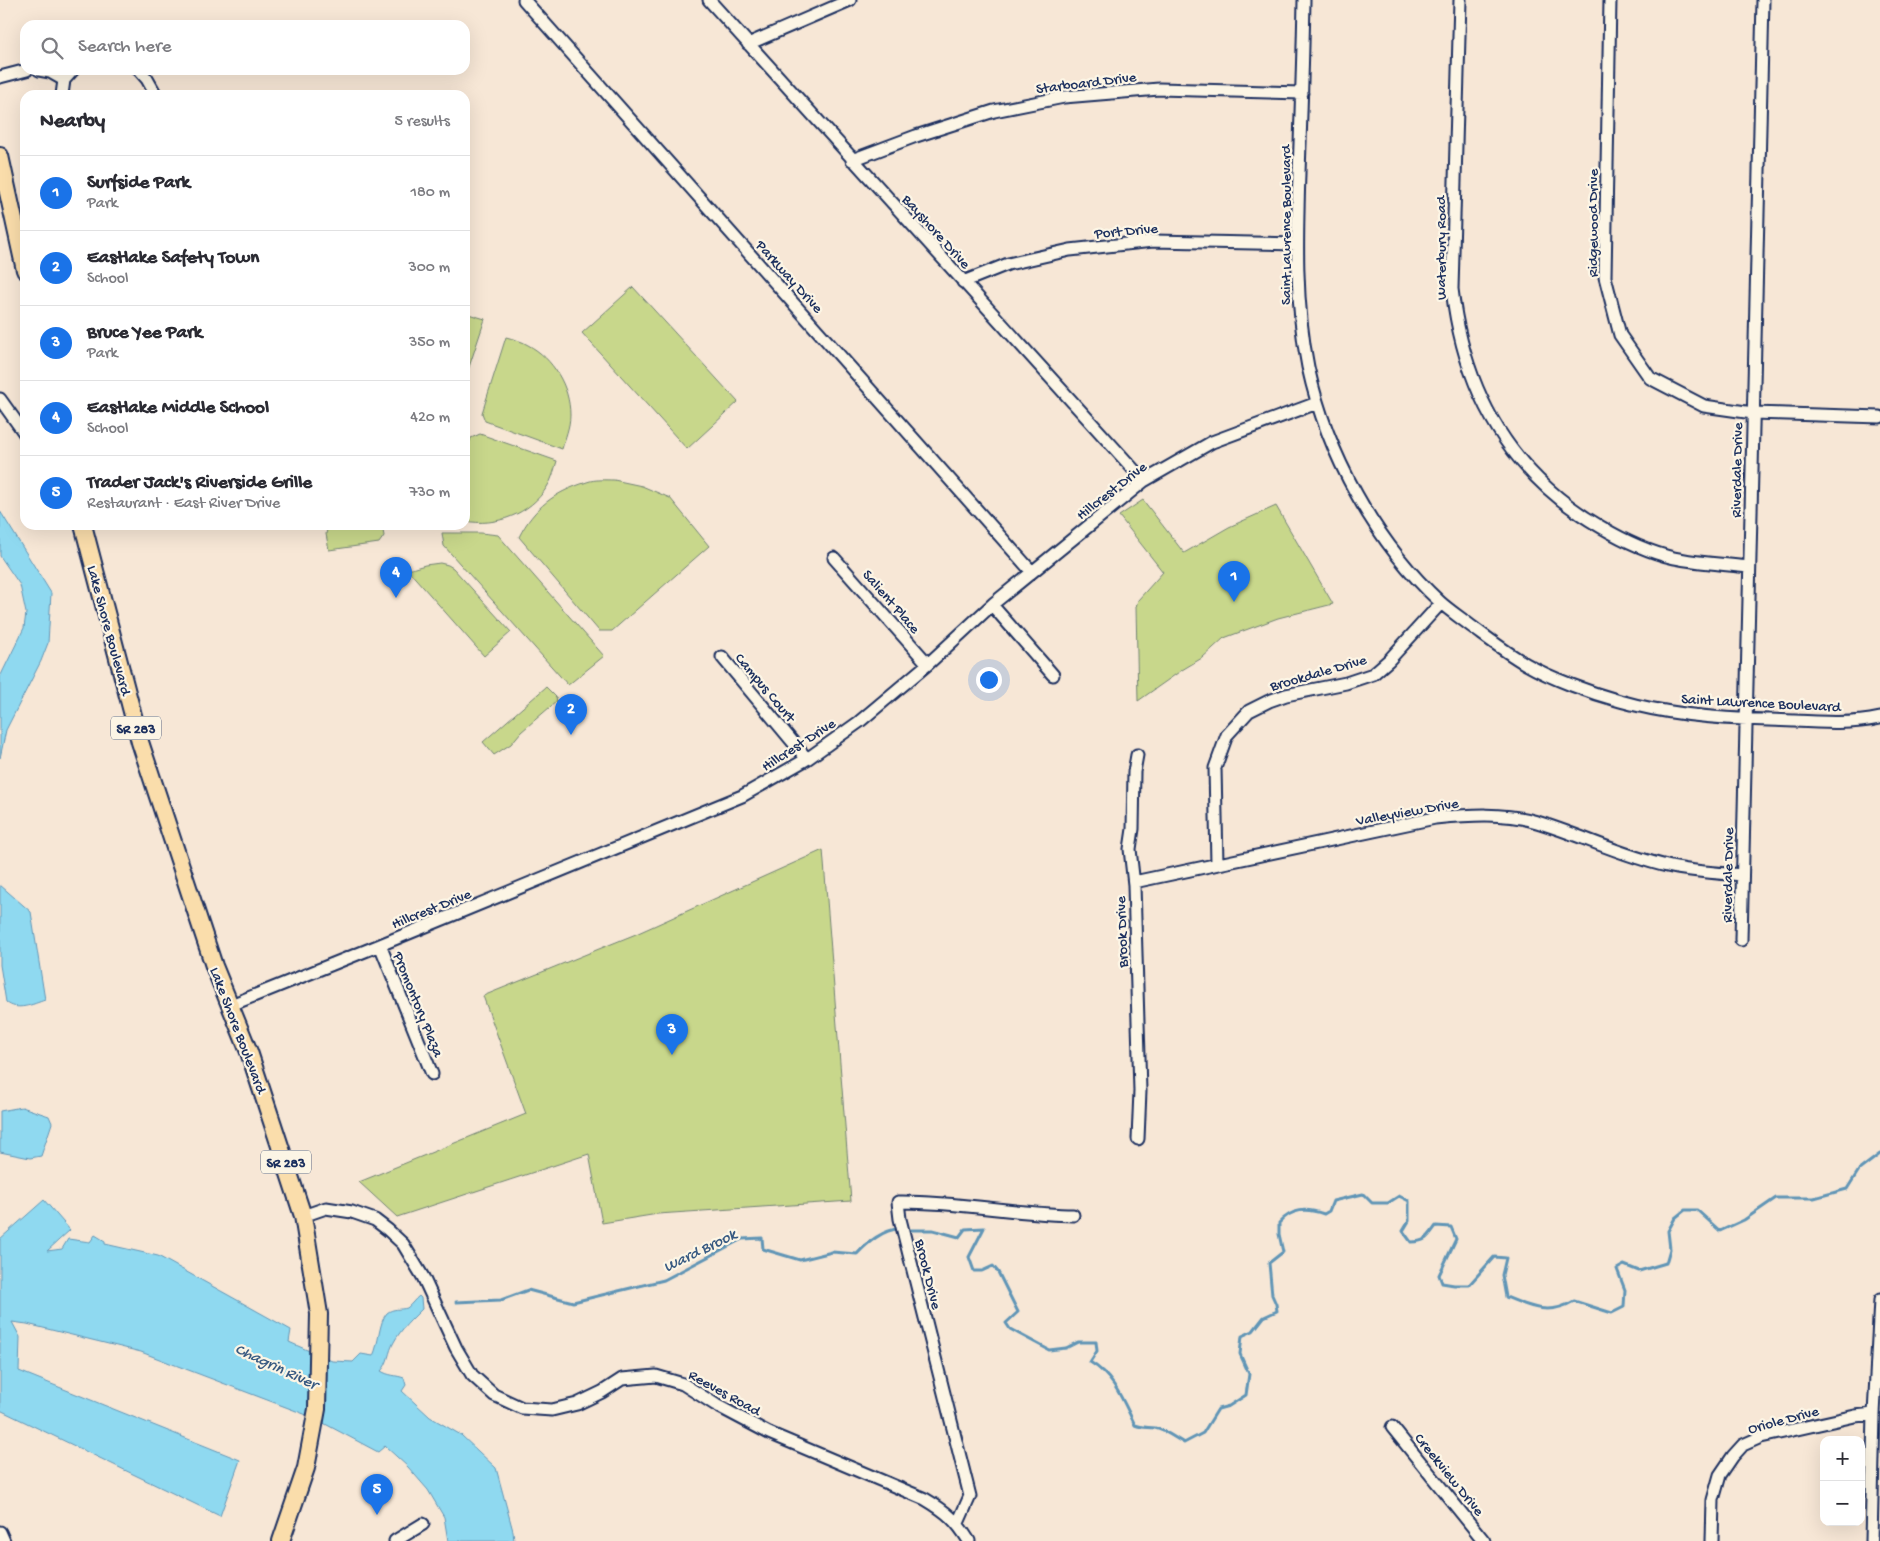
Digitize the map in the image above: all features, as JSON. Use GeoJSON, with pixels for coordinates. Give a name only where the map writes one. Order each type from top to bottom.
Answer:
{"type":"FeatureCollection","features":[{"type":"Feature","properties":{"kind":"main road"},"geometry":{"type":"LineString","coordinates":[[0,156],[20,247]]}},
{"type":"Feature","properties":{"kind":"main road","name":"Lake Shore Boulevard"},"geometry":{"type":"LineString","coordinates":[[84,530],[140,742],[214,966],[252,1062],[303,1216],[319,1314],[317,1408],[306,1468],[281,1541]]}},
{"type":"Feature","properties":{"kind":"street","name":"Parkway Drive"},"geometry":{"type":"LineString","coordinates":[[524,0],[1032,572]]}},
{"type":"Feature","properties":{"kind":"street","name":"Bayshore Drive"},"geometry":{"type":"LineString","coordinates":[[709,0],[1144,481]]}},
{"type":"Feature","properties":{"kind":"street"},"geometry":{"type":"LineString","coordinates":[[748,44],[850,0]]}},
{"type":"Feature","properties":{"kind":"street","name":"Saint Lawrence Boulevard"},"geometry":{"type":"LineString","coordinates":[[1304,0],[1297,244],[1303,336],[1318,403],[1336,453],[1375,526],[1407,566],[1441,603],[1487,638],[1528,665],[1572,685],[1620,701],[1679,714],[1747,719],[1841,722],[1880,718]]}},
{"type":"Feature","properties":{"kind":"street","name":"Waterbury Road"},"geometry":{"type":"LineString","coordinates":[[1460,0],[1452,289],[1456,322],[1463,351],[1471,378],[1482,400],[1498,430],[1520,461],[1546,488],[1579,514],[1621,538],[1673,558],[1749,566]]}},
{"type":"Feature","properties":{"kind":"street","name":"Ridgewood Drive"},"geometry":{"type":"LineString","coordinates":[[1610,0],[1605,277],[1620,335],[1650,378],[1704,406],[1752,413],[1880,417]]}},
{"type":"Feature","properties":{"kind":"street","name":"Riverdale Drive"},"geometry":{"type":"LineString","coordinates":[[1741,940],[1763,0]]}},
{"type":"Feature","properties":{"kind":"street"},"geometry":{"type":"LineString","coordinates":[[0,77],[20,72]]}},
{"type":"Feature","properties":{"kind":"street"},"geometry":{"type":"LineString","coordinates":[[55,75],[64,80]]}},
{"type":"Feature","properties":{"kind":"street"},"geometry":{"type":"LineString","coordinates":[[63,90],[64,80],[68,75]]}},
{"type":"Feature","properties":{"kind":"street"},"geometry":{"type":"LineString","coordinates":[[144,75],[153,90]]}},
{"type":"Feature","properties":{"kind":"street","name":"Starboard Drive"},"geometry":{"type":"LineString","coordinates":[[852,160],[916,136],[994,111],[1064,97],[1159,89],[1302,93]]}},
{"type":"Feature","properties":{"kind":"street","name":"Port Drive"},"geometry":{"type":"LineString","coordinates":[[963,282],[1008,264],[1070,250],[1153,241],[1297,244]]}},
{"type":"Feature","properties":{"kind":"street"},"geometry":{"type":"LineString","coordinates":[[0,399],[20,427]]}},
{"type":"Feature","properties":{"kind":"street","name":"Hillcrest Drive"},"geometry":{"type":"LineString","coordinates":[[230,1005],[380,946],[742,796],[807,760],[859,722],[928,664],[992,605],[1144,481],[1212,442],[1318,403]]}},
{"type":"Feature","properties":{"kind":"street","name":"Salient Place"},"geometry":{"type":"LineString","coordinates":[[834,558],[928,664]]}},
{"type":"Feature","properties":{"kind":"street","name":"Brookdale Drive"},"geometry":{"type":"LineString","coordinates":[[1217,864],[1215,768],[1227,735],[1250,711],[1268,700],[1373,674],[1389,660],[1441,603]]}},
{"type":"Feature","properties":{"kind":"street"},"geometry":{"type":"LineString","coordinates":[[992,605],[1053,675]]}},
{"type":"Feature","properties":{"kind":"street","name":"Campus Court"},"geometry":{"type":"LineString","coordinates":[[722,657],[807,760]]}},
{"type":"Feature","properties":{"kind":"street","name":"Brook Drive"},"geometry":{"type":"LineString","coordinates":[[1137,755],[1134,772],[1133,828],[1130,849],[1134,882],[1140,1091],[1138,1139]]}},
{"type":"Feature","properties":{"kind":"street","name":"Valleyview Drive"},"geometry":{"type":"LineString","coordinates":[[1134,882],[1435,818],[1464,815],[1489,815],[1536,822],[1665,866],[1692,872],[1742,874]]}},
{"type":"Feature","properties":{"kind":"street","name":"Promontory Plaza"},"geometry":{"type":"LineString","coordinates":[[380,946],[432,1074]]}},
{"type":"Feature","properties":{"kind":"street","name":"Brook Drive"},"geometry":{"type":"LineString","coordinates":[[958,1523],[970,1496],[900,1219],[898,1202],[950,1203],[1050,1215],[1073,1215]]}},
{"type":"Feature","properties":{"kind":"street","name":"Reeves Road"},"geometry":{"type":"LineString","coordinates":[[303,1216],[326,1208],[352,1212],[375,1220],[396,1237],[403,1244],[423,1276],[456,1348],[472,1375],[494,1395],[522,1408],[552,1410],[577,1404],[602,1392],[622,1379],[656,1376],[674,1381],[683,1384],[716,1405],[769,1433],[925,1499],[942,1509],[958,1523],[969,1541]]}},
{"type":"Feature","properties":{"kind":"street"},"geometry":{"type":"LineString","coordinates":[[1871,1541],[1874,1414],[1880,1300]]}},
{"type":"Feature","properties":{"kind":"street","name":"Oriole Drive"},"geometry":{"type":"LineString","coordinates":[[1712,1541],[1713,1500],[1720,1475],[1743,1445],[1761,1437],[1855,1416],[1874,1414]]}},
{"type":"Feature","properties":{"kind":"street","name":"Creekview Drive"},"geometry":{"type":"LineString","coordinates":[[1392,1426],[1484,1541]]}},
{"type":"Feature","properties":{"kind":"street"},"geometry":{"type":"LineString","coordinates":[[395,1541],[423,1524]]}},
{"type":"Feature","properties":{"kind":"street"},"geometry":{"type":"LineString","coordinates":[[0,1532],[4,1541]]}},
{"type":"Feature","properties":{"kind":"green space"},"geometry":{"type":"Polygon","coordinates":[[[633,287],[738,402],[687,449],[582,333],[633,287]]]}},
{"type":"Feature","properties":{"kind":"green space"},"geometry":{"type":"Polygon","coordinates":[[[470,314],[485,319],[470,364],[470,314]]]}},
{"type":"Feature","properties":{"kind":"green space"},"geometry":{"type":"Polygon","coordinates":[[[506,337],[523,342],[545,357],[563,384],[567,394],[570,415],[562,449],[485,421],[482,413],[506,337]]]}},
{"type":"Feature","properties":{"kind":"green space"},"geometry":{"type":"Polygon","coordinates":[[[480,434],[557,461],[549,484],[531,505],[522,511],[500,520],[470,521],[471,438],[480,434]]]}},
{"type":"Feature","properties":{"kind":"green space"},"geometry":{"type":"Polygon","coordinates":[[[614,480],[642,486],[670,498],[709,546],[612,631],[599,631],[519,537],[531,517],[555,496],[590,481],[614,480]]]}},
{"type":"Feature","properties":{"kind":"green space"},"geometry":{"type":"Polygon","coordinates":[[[1143,500],[1184,553],[1229,527],[1276,506],[1333,604],[1278,618],[1224,638],[1202,658],[1138,701],[1136,607],[1138,600],[1163,572],[1119,516],[1143,500]]]}},
{"type":"Feature","properties":{"kind":"green space"},"geometry":{"type":"Polygon","coordinates":[[[327,530],[383,530],[384,536],[379,543],[329,550],[327,530]]]}},
{"type":"Feature","properties":{"kind":"green space"},"geometry":{"type":"Polygon","coordinates":[[[442,533],[498,535],[604,656],[568,685],[444,546],[442,533]]]}},
{"type":"Feature","properties":{"kind":"green space"},"geometry":{"type":"Polygon","coordinates":[[[440,563],[453,568],[511,632],[484,656],[408,570],[440,563]]]}},
{"type":"Feature","properties":{"kind":"green space"},"geometry":{"type":"Polygon","coordinates":[[[546,687],[556,697],[557,701],[521,732],[511,744],[494,755],[483,742],[546,687]]]}},
{"type":"Feature","properties":{"kind":"green space"},"geometry":{"type":"Polygon","coordinates":[[[823,850],[851,1201],[658,1214],[602,1223],[589,1154],[397,1217],[359,1182],[526,1114],[483,996],[636,934],[823,850]]]}},
{"type":"Feature","properties":{"kind":"water"},"geometry":{"type":"Polygon","coordinates":[[[0,511],[51,593],[48,643],[41,661],[6,730],[0,758],[0,677],[24,628],[26,613],[20,585],[0,556],[0,511]]]}},
{"type":"Feature","properties":{"kind":"water"},"geometry":{"type":"Polygon","coordinates":[[[0,885],[31,912],[45,1000],[30,1005],[20,1007],[6,1002],[0,965],[0,885]]]}},
{"type":"Feature","properties":{"kind":"water"},"geometry":{"type":"Polygon","coordinates":[[[22,1107],[49,1116],[52,1123],[41,1156],[30,1158],[0,1152],[0,1111],[22,1107]]]}},
{"type":"Feature","properties":{"kind":"water","name":"Chagrin River"},"geometry":{"type":"Polygon","coordinates":[[[44,1200],[70,1230],[47,1251],[62,1249],[68,1239],[90,1242],[95,1235],[105,1241],[105,1244],[158,1256],[291,1330],[289,1342],[332,1361],[353,1362],[361,1354],[373,1356],[382,1321],[387,1313],[407,1308],[419,1296],[422,1309],[397,1337],[386,1364],[381,1371],[404,1378],[406,1385],[402,1391],[430,1417],[461,1435],[496,1468],[514,1541],[448,1541],[444,1517],[428,1490],[408,1467],[385,1446],[378,1452],[312,1417],[141,1352],[12,1322],[20,1337],[19,1371],[240,1460],[220,1516],[0,1410],[0,1239],[44,1200]]]}},
{"type":"Feature","properties":{"kind":"waterway","name":"Ward Brook"},"geometry":{"type":"LineString","coordinates":[[906,1230],[933,1230],[959,1237],[965,1229],[984,1228],[969,1257],[974,1271],[982,1271],[993,1266],[998,1272],[1018,1312],[1006,1323],[1010,1329],[1049,1350],[1066,1348],[1078,1342],[1096,1342],[1097,1351],[1090,1362],[1112,1382],[1135,1425],[1159,1429],[1184,1443],[1203,1433],[1218,1409],[1229,1406],[1246,1395],[1249,1374],[1240,1354],[1242,1336],[1253,1331],[1264,1317],[1277,1311],[1272,1295],[1269,1263],[1283,1252],[1279,1234],[1279,1223],[1289,1214],[1306,1210],[1324,1214],[1329,1211],[1333,1201],[1363,1194],[1372,1203],[1388,1203],[1399,1196],[1409,1201],[1409,1221],[1403,1231],[1411,1242],[1426,1238],[1436,1226],[1451,1227],[1456,1239],[1439,1275],[1442,1283],[1469,1285],[1494,1257],[1506,1258],[1502,1275],[1506,1297],[1531,1307],[1548,1309],[1565,1306],[1574,1301],[1612,1313],[1624,1307],[1625,1290],[1617,1269],[1624,1265],[1639,1271],[1666,1263],[1670,1249],[1668,1231],[1675,1218],[1685,1210],[1697,1210],[1720,1231],[1744,1220],[1776,1198],[1814,1198],[1847,1189],[1859,1170],[1880,1154]]}},
{"type":"Feature","properties":{"kind":"waterway","name":"Ward Brook"},"geometry":{"type":"LineString","coordinates":[[456,1302],[501,1300],[528,1290],[573,1302],[664,1280],[742,1239],[762,1238],[763,1249],[800,1260],[832,1252],[857,1254],[882,1234],[899,1229]]}},
{"type":"Feature","properties":{"kind":"place","name":"Eastlake Middle School"},"geometry":{"type":"Point","coordinates":[396,598]}},
{"type":"Feature","properties":{"kind":"place","name":"Surfside Park"},"geometry":{"type":"Point","coordinates":[1234,602]}},
{"type":"Feature","properties":{"kind":"place","name":"Eastlake Safety Town"},"geometry":{"type":"Point","coordinates":[571,735]}},
{"type":"Feature","properties":{"kind":"place","name":"Bruce Yee Park"},"geometry":{"type":"Point","coordinates":[672,1055]}},
{"type":"Feature","properties":{"kind":"place","name":"Trader Jack's Riverside Grille"},"geometry":{"type":"Point","coordinates":[377,1515]}}]}
